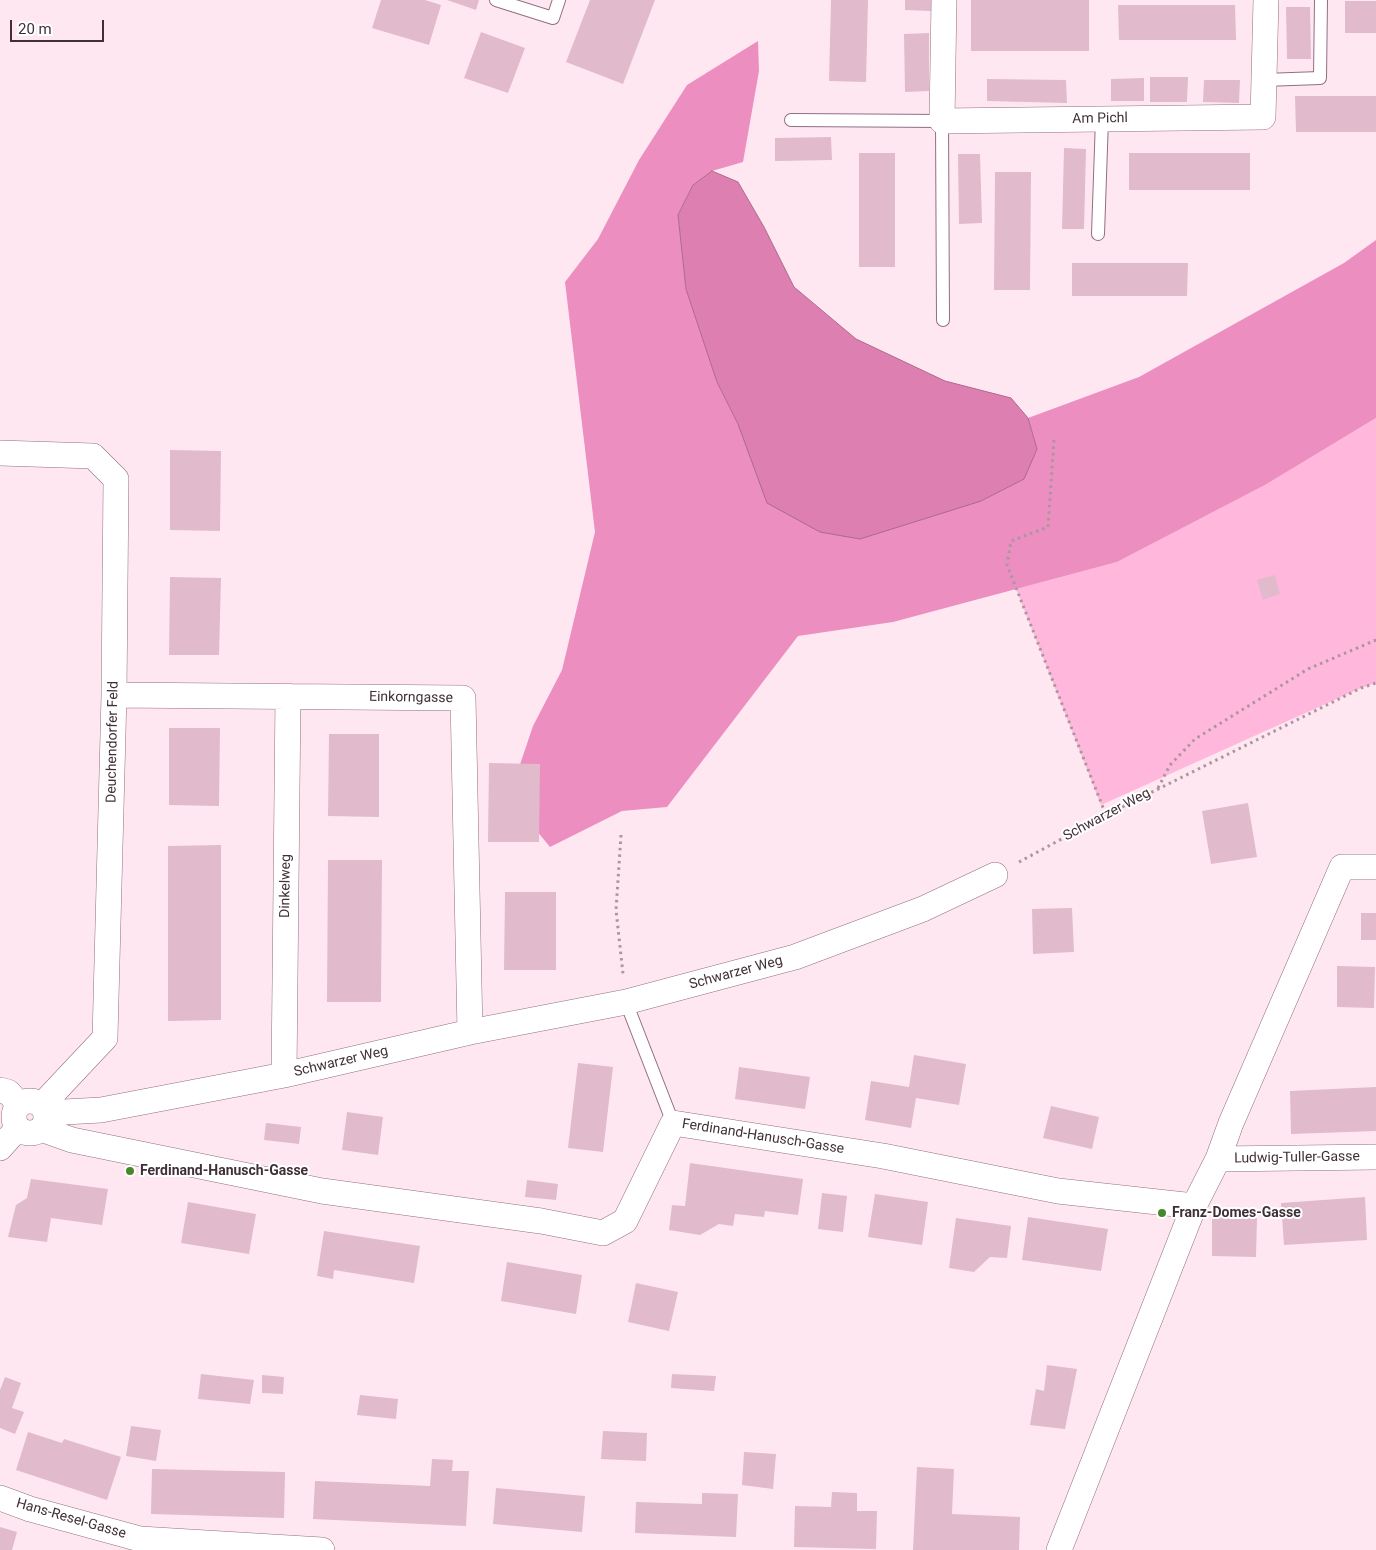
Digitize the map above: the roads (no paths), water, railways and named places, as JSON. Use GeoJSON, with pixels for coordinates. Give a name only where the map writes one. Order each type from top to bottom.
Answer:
{"type":"FeatureCollection","features":[{"type":"Feature","properties":{"kind":"street"},"geometry":{"type":"LineString","coordinates":[[942,121],[944,0]]}},
{"type":"Feature","properties":{"kind":"street","name":"Am Pichl"},"geometry":{"type":"LineString","coordinates":[[942,121],[1263,116],[1266,0]]}},
{"type":"Feature","properties":{"kind":"street","name":"Deuchendorfer Feld"},"geometry":{"type":"LineString","coordinates":[[0,453],[93,456],[116,479],[114,695],[104,1038],[28,1111],[0,1148]]}},
{"type":"Feature","properties":{"kind":"street","name":"Einkorngasse"},"geometry":{"type":"LineString","coordinates":[[114,695],[463,698],[470,1032]]}},
{"type":"Feature","properties":{"kind":"street","name":"Dinkelweg"},"geometry":{"type":"LineString","coordinates":[[284,1075],[288,696]]}},
{"type":"Feature","properties":{"kind":"street"},"geometry":{"type":"LineString","coordinates":[[1059,1550],[1194,1206],[1218,1159],[1231,1123],[1342,867],[1376,867]]}},
{"type":"Feature","properties":{"kind":"street","name":"Schwarzer Weg"},"geometry":{"type":"LineString","coordinates":[[28,1111],[101,1110],[284,1075],[470,1032],[626,1002],[795,957],[922,909],[995,875]]}},
{"type":"Feature","properties":{"kind":"street","name":"Ferdinand-Hanusch-Gasse"},"geometry":{"type":"LineString","coordinates":[[28,1111],[72,1140],[322,1191],[541,1221],[603,1233],[625,1221],[673,1123],[883,1156],[1058,1191],[1194,1206]]}},
{"type":"Feature","properties":{"kind":"street","name":"Ludwig-Tuller-Gasse"},"geometry":{"type":"LineString","coordinates":[[1218,1159],[1376,1157]]}},
{"type":"Feature","properties":{"kind":"street","name":"Hans-Resel-Gasse"},"geometry":{"type":"LineString","coordinates":[[0,1498],[140,1539],[322,1550]]}},
{"type":"Feature","properties":{"kind":"lane"},"geometry":{"type":"LineString","coordinates":[[496,0],[553,18],[559,0]]}},
{"type":"Feature","properties":{"kind":"lane"},"geometry":{"type":"LineString","coordinates":[[1264,80],[1320,78],[1321,0]]}},
{"type":"Feature","properties":{"kind":"lane"},"geometry":{"type":"LineString","coordinates":[[1098,234],[1102,119]]}},
{"type":"Feature","properties":{"kind":"lane"},"geometry":{"type":"LineString","coordinates":[[791,120],[942,121],[943,320]]}},
{"type":"Feature","properties":{"kind":"lane"},"geometry":{"type":"LineString","coordinates":[[626,1002],[673,1123]]}},
{"type":"Feature","properties":{"kind":"place","name":"Ferdinand-Hanusch-Gasse"},"geometry":{"type":"Point","coordinates":[130,1171]}},
{"type":"Feature","properties":{"kind":"place","name":"Franz-Domes-Gasse"},"geometry":{"type":"Point","coordinates":[1162,1213]}}]}
